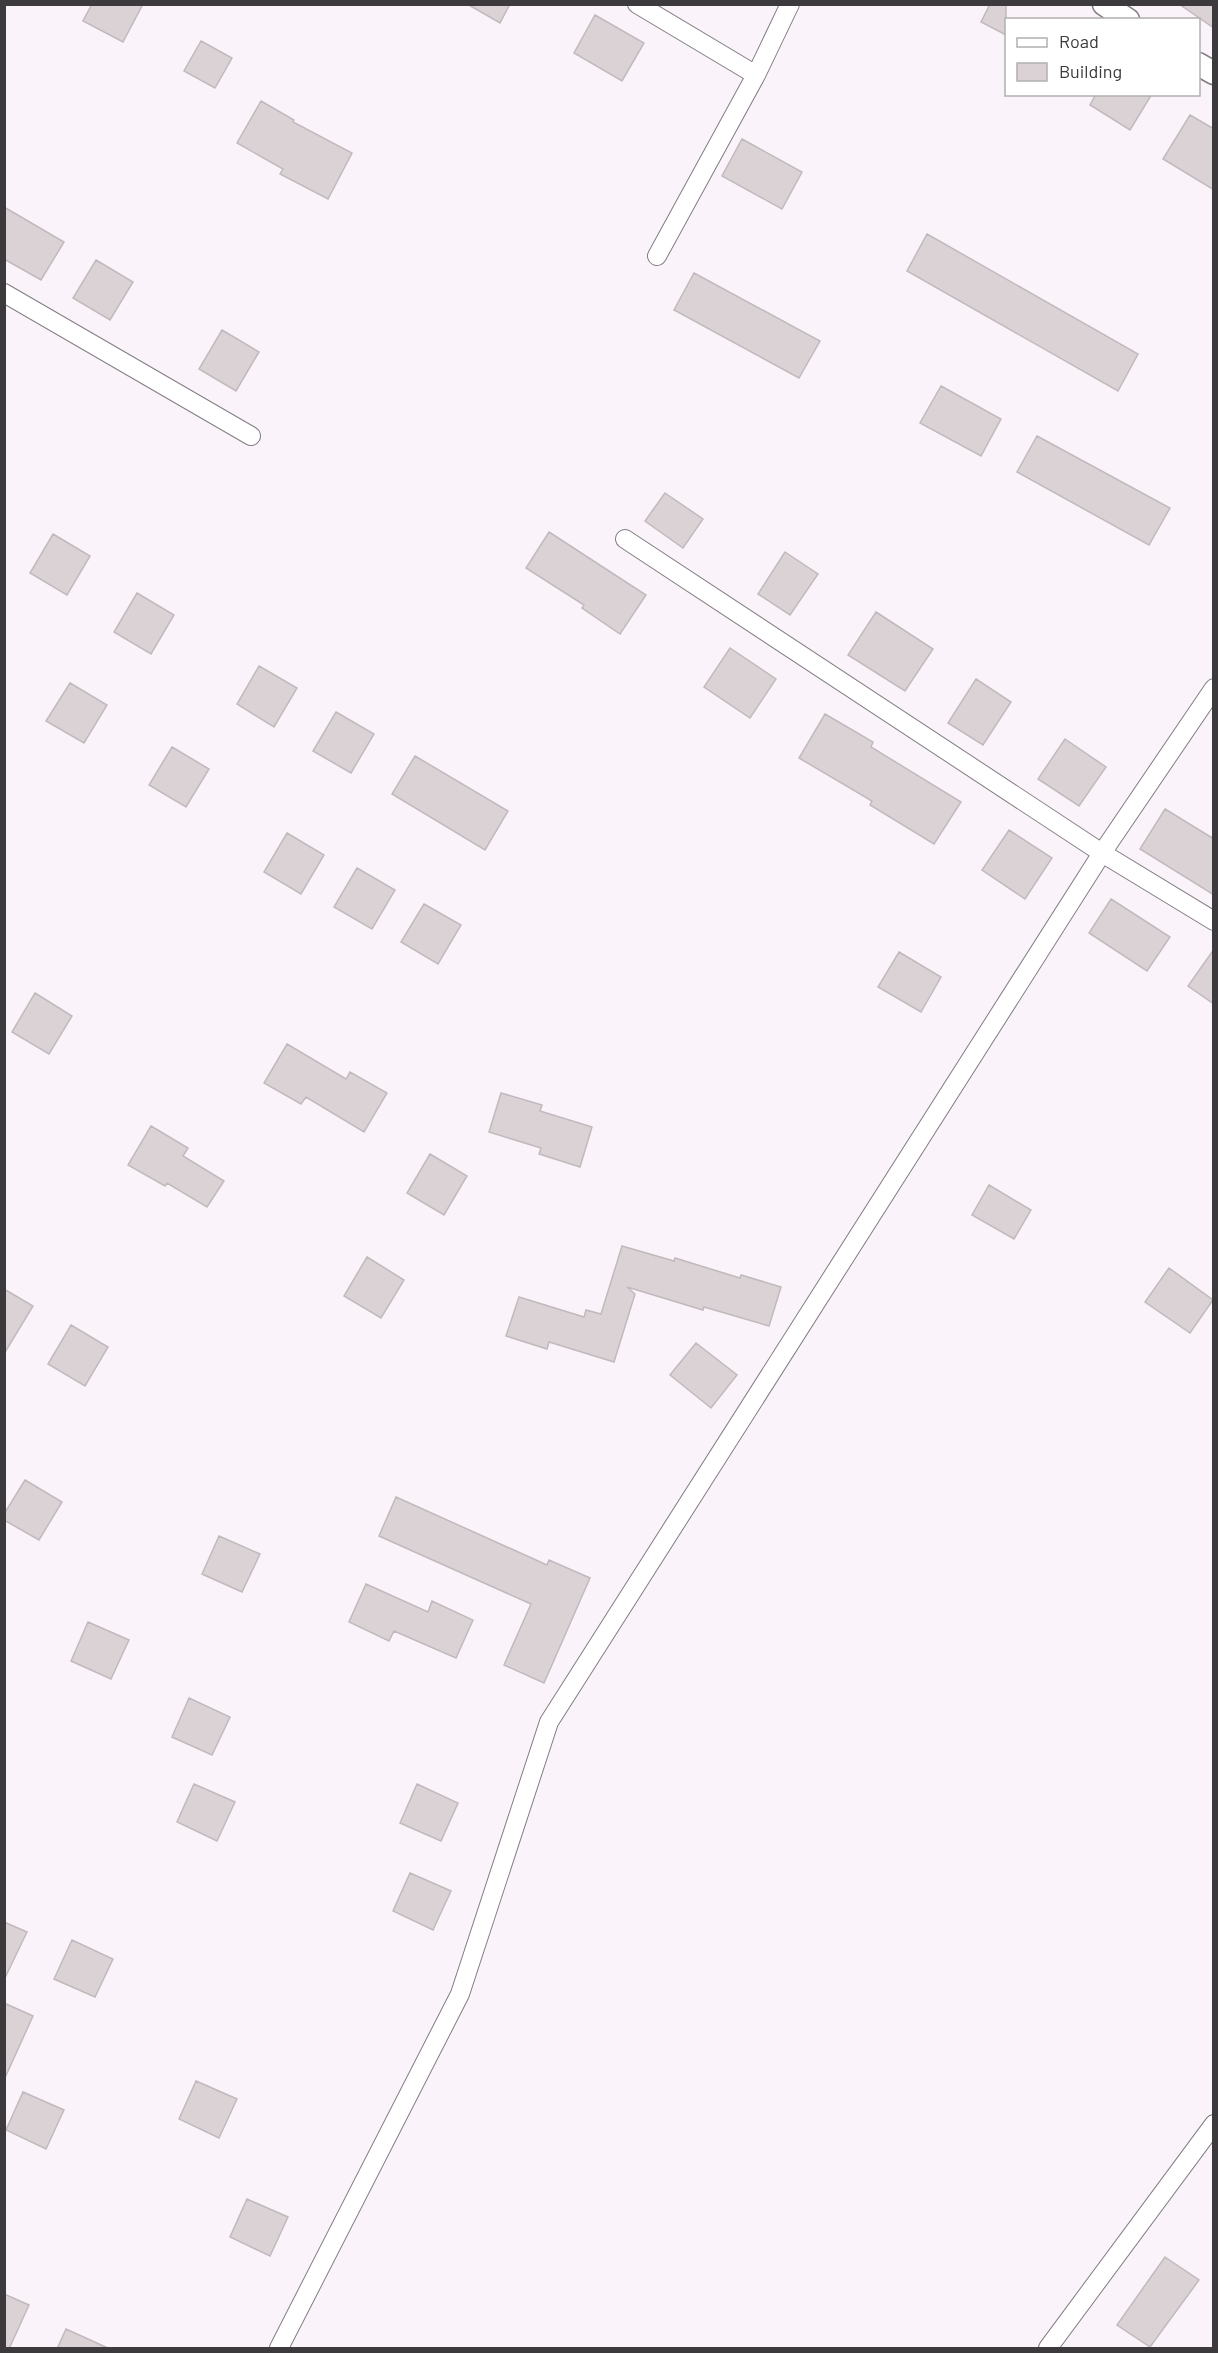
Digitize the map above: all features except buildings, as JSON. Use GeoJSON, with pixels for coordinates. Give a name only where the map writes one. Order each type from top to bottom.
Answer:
{"type":"FeatureCollection","features":[{"type":"Feature","properties":{"kind":"street"},"geometry":{"type":"LineString","coordinates":[[637,4],[756,75]]}},
{"type":"Feature","properties":{"kind":"street"},"geometry":{"type":"LineString","coordinates":[[657,255],[756,75],[790,4]]}},
{"type":"Feature","properties":{"kind":"street"},"geometry":{"type":"LineString","coordinates":[[1104,4],[1125,18]]}},
{"type":"Feature","properties":{"kind":"street"},"geometry":{"type":"LineString","coordinates":[[1200,65],[1214,73]]}},
{"type":"Feature","properties":{"kind":"street"},"geometry":{"type":"LineString","coordinates":[[4,293],[251,436]]}},
{"type":"Feature","properties":{"kind":"street"},"geometry":{"type":"LineString","coordinates":[[625,539],[1102,853],[1214,921]]}},
{"type":"Feature","properties":{"kind":"street"},"geometry":{"type":"LineString","coordinates":[[279,2349],[460,1994],[549,1722],[1102,853],[1214,688]]}},
{"type":"Feature","properties":{"kind":"street"},"geometry":{"type":"LineString","coordinates":[[1048,2349],[1214,2124]]}}]}
